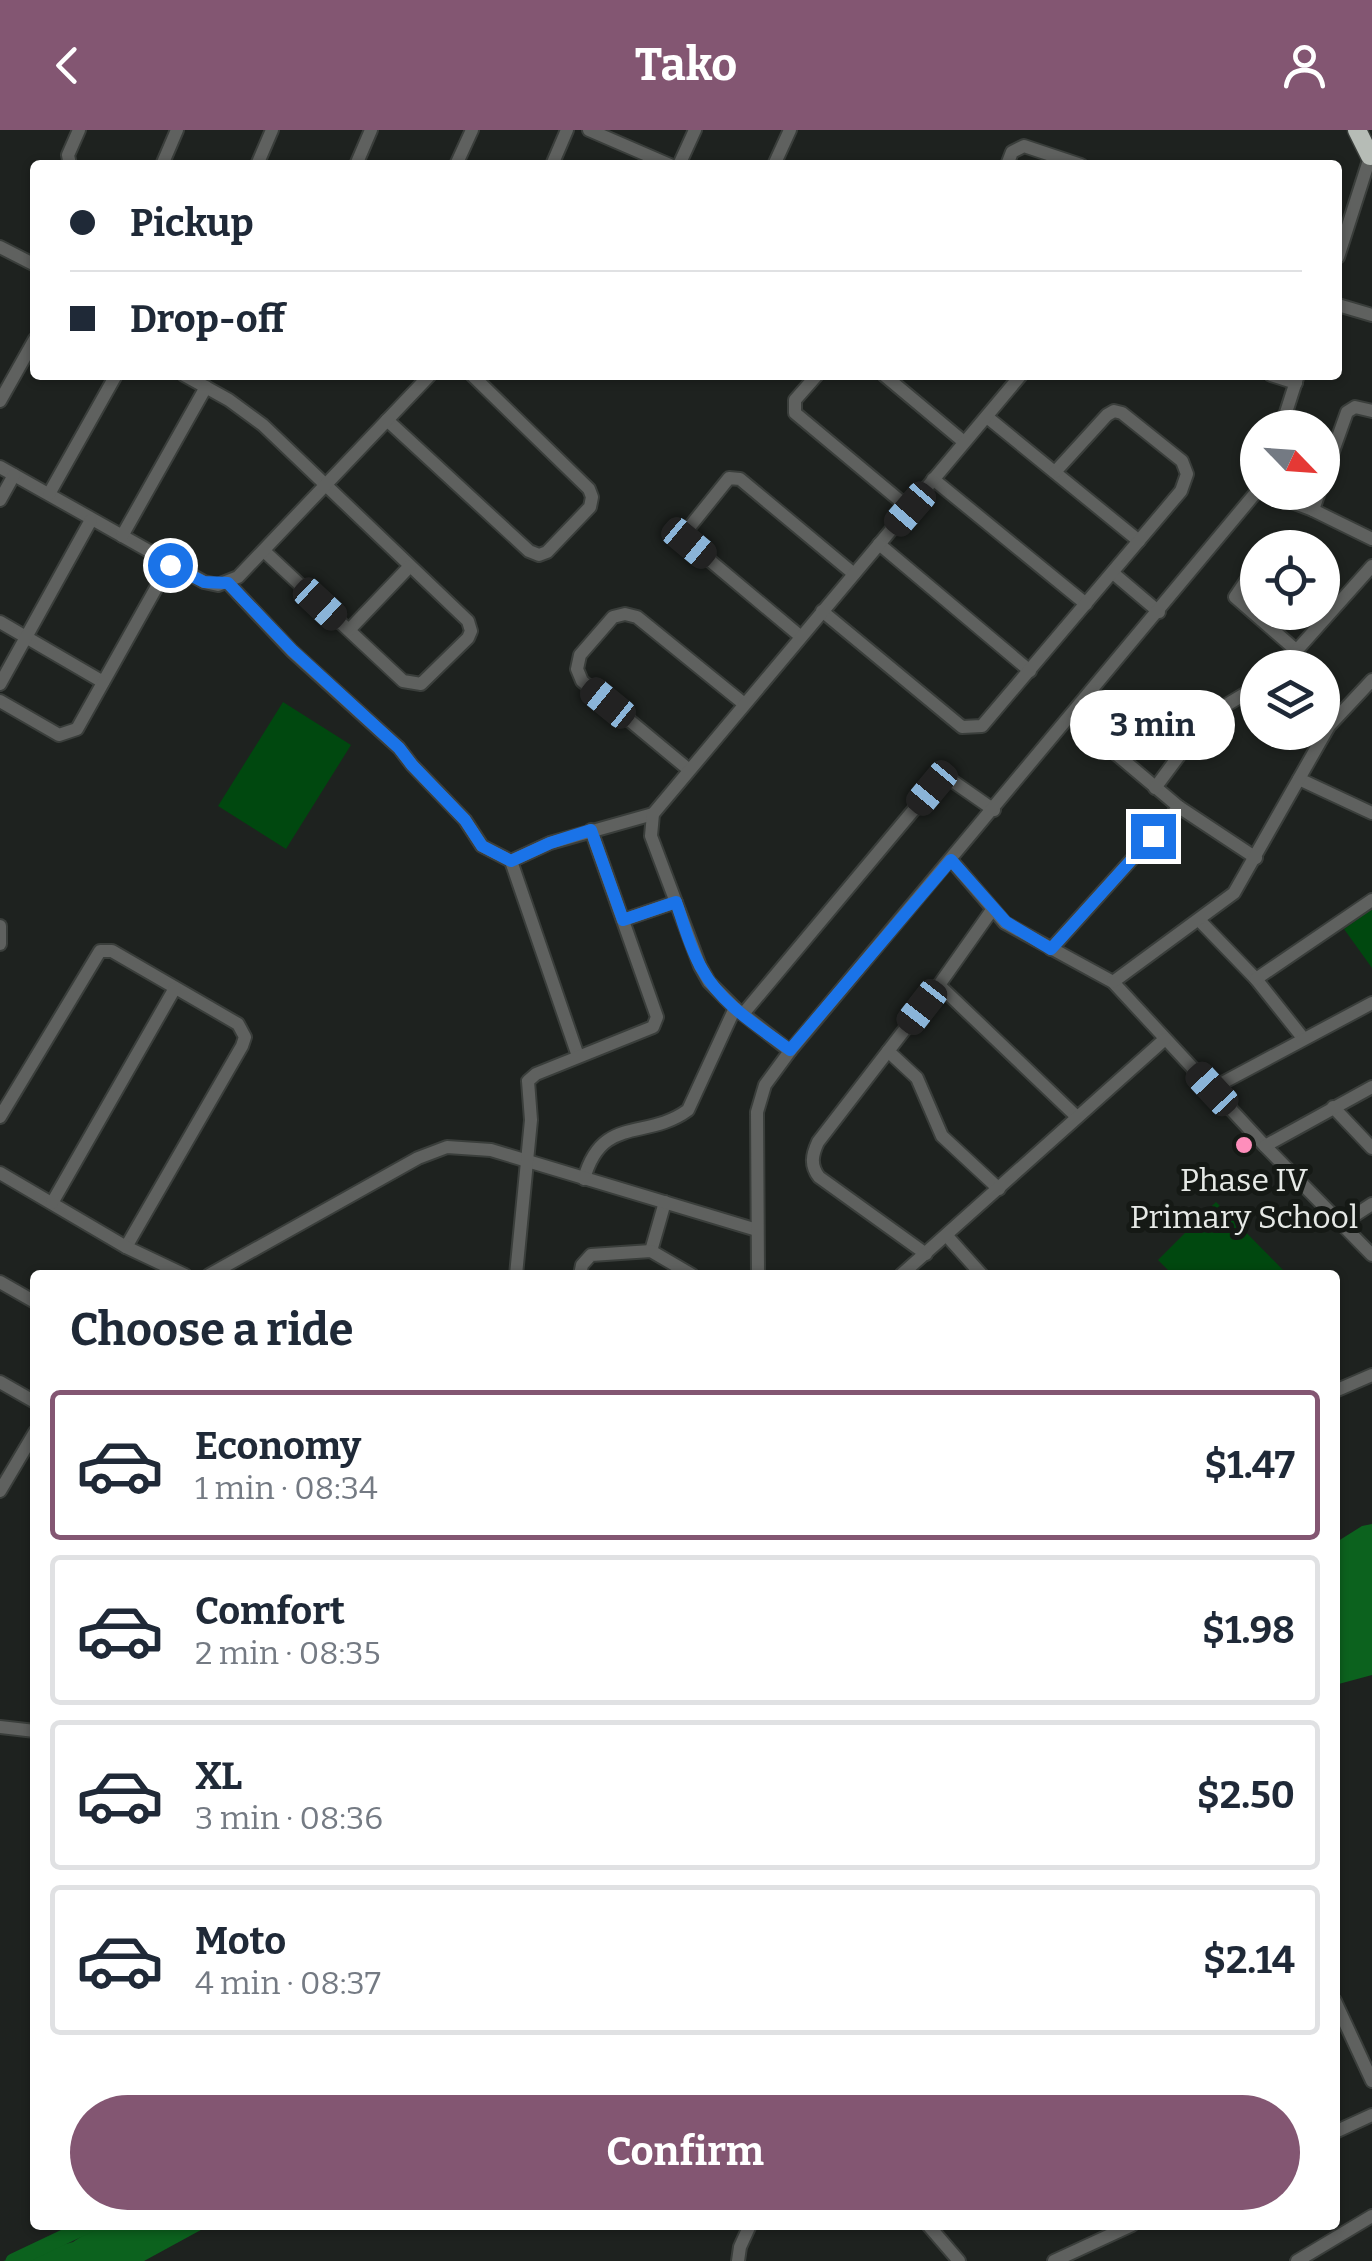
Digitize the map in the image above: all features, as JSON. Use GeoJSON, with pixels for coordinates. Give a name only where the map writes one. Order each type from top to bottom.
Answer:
{"type":"FeatureCollection","features":[{"type":"Feature","properties":{"kind":"highway"},"geometry":{"type":"LineString","coordinates":[[1361,130],[1372,132]]}},
{"type":"Feature","properties":{"kind":"highway"},"geometry":{"type":"LineString","coordinates":[[1361,130],[1371,157]]}},
{"type":"Feature","properties":{"kind":"street"},"geometry":{"type":"LineString","coordinates":[[69,160],[79,130]]}},
{"type":"Feature","properties":{"kind":"street"},"geometry":{"type":"LineString","coordinates":[[164,160],[177,130]]}},
{"type":"Feature","properties":{"kind":"street"},"geometry":{"type":"LineString","coordinates":[[259,160],[272,130]]}},
{"type":"Feature","properties":{"kind":"street"},"geometry":{"type":"LineString","coordinates":[[358,160],[371,130]]}},
{"type":"Feature","properties":{"kind":"street"},"geometry":{"type":"LineString","coordinates":[[458,160],[472,130]]}},
{"type":"Feature","properties":{"kind":"street"},"geometry":{"type":"LineString","coordinates":[[554,160],[567,130]]}},
{"type":"Feature","properties":{"kind":"street"},"geometry":{"type":"LineString","coordinates":[[681,160],[696,130]]}},
{"type":"Feature","properties":{"kind":"street"},"geometry":{"type":"LineString","coordinates":[[776,160],[790,130]]}},
{"type":"Feature","properties":{"kind":"street"},"geometry":{"type":"LineString","coordinates":[[596,131],[650,160]]}},
{"type":"Feature","properties":{"kind":"street"},"geometry":{"type":"LineString","coordinates":[[1008,160],[1012,152],[1024,146],[1066,160]]}},
{"type":"Feature","properties":{"kind":"street"},"geometry":{"type":"LineString","coordinates":[[1342,240],[1371,157]]}},
{"type":"Feature","properties":{"kind":"street"},"geometry":{"type":"LineString","coordinates":[[0,247],[30,263]]}},
{"type":"Feature","properties":{"kind":"street"},"geometry":{"type":"LineString","coordinates":[[1342,307],[1372,314]]}},
{"type":"Feature","properties":{"kind":"street"},"geometry":{"type":"LineString","coordinates":[[0,401],[30,349]]}},
{"type":"Feature","properties":{"kind":"street"},"geometry":{"type":"LineString","coordinates":[[50,494],[113,380]]}},
{"type":"Feature","properties":{"kind":"street"},"geometry":{"type":"LineString","coordinates":[[193,380],[263,425],[468,621],[468,638],[422,684],[403,681],[264,551]]}},
{"type":"Feature","properties":{"kind":"street"},"geometry":{"type":"LineString","coordinates":[[228,583],[264,551],[425,380]]}},
{"type":"Feature","properties":{"kind":"street"},"geometry":{"type":"LineString","coordinates":[[387,420],[529,551],[539,555],[547,552],[590,507],[589,488],[477,380]]}},
{"type":"Feature","properties":{"kind":"street"},"geometry":{"type":"LineString","coordinates":[[813,380],[795,400],[796,413],[910,509]]}},
{"type":"Feature","properties":{"kind":"street"},"geometry":{"type":"LineString","coordinates":[[890,380],[964,442]]}},
{"type":"Feature","properties":{"kind":"street"},"geometry":{"type":"LineString","coordinates":[[511,861],[550,843],[652,814],[1017,380]]}},
{"type":"Feature","properties":{"kind":"street"},"geometry":{"type":"LineString","coordinates":[[1287,410],[1297,380]]}},
{"type":"Feature","properties":{"kind":"street"},"geometry":{"type":"LineString","coordinates":[[122,536],[206,387]]}},
{"type":"Feature","properties":{"kind":"street"},"geometry":{"type":"LineString","coordinates":[[1340,432],[1347,412],[1355,406],[1372,410]]}},
{"type":"Feature","properties":{"kind":"street"},"geometry":{"type":"LineString","coordinates":[[822,611],[968,729],[988,722],[1181,491],[1188,474],[1182,461],[1122,413],[1114,411],[1055,472]]}},
{"type":"Feature","properties":{"kind":"street"},"geometry":{"type":"LineString","coordinates":[[987,417],[1138,541]]}},
{"type":"Feature","properties":{"kind":"street"},"geometry":{"type":"LineString","coordinates":[[0,467],[170,565],[204,582],[228,583],[292,650],[399,748],[487,850],[511,861],[578,1056]]}},
{"type":"Feature","properties":{"kind":"street"},"geometry":{"type":"LineString","coordinates":[[0,500],[14,476]]}},
{"type":"Feature","properties":{"kind":"street"},"geometry":{"type":"LineString","coordinates":[[800,636],[686,537],[688,529],[729,478],[740,480],[854,574]]}},
{"type":"Feature","properties":{"kind":"street"},"geometry":{"type":"LineString","coordinates":[[934,479],[1086,604]]}},
{"type":"Feature","properties":{"kind":"street"},"geometry":{"type":"LineString","coordinates":[[758,1270],[757,1112],[766,1085],[790,1050],[1242,510]]}},
{"type":"Feature","properties":{"kind":"street"},"geometry":{"type":"LineString","coordinates":[[1313,510],[1372,539]]}},
{"type":"Feature","properties":{"kind":"street"},"geometry":{"type":"LineString","coordinates":[[0,684],[91,520]]}},
{"type":"Feature","properties":{"kind":"street"},"geometry":{"type":"LineString","coordinates":[[879,544],[1030,671]]}},
{"type":"Feature","properties":{"kind":"street"},"geometry":{"type":"LineString","coordinates":[[0,701],[59,735],[77,729],[170,565]]}},
{"type":"Feature","properties":{"kind":"street"},"geometry":{"type":"LineString","coordinates":[[349,630],[410,566]]}},
{"type":"Feature","properties":{"kind":"street"},"geometry":{"type":"LineString","coordinates":[[1298,650],[1372,566]]}},
{"type":"Feature","properties":{"kind":"street"},"geometry":{"type":"LineString","coordinates":[[1112,572],[1159,612]]}},
{"type":"Feature","properties":{"kind":"street"},"geometry":{"type":"LineString","coordinates":[[688,769],[582,682],[577,670],[580,655],[612,617],[637,616],[743,703]]}},
{"type":"Feature","properties":{"kind":"street"},"geometry":{"type":"LineString","coordinates":[[0,622],[103,682]]}},
{"type":"Feature","properties":{"kind":"street"},"geometry":{"type":"LineString","coordinates":[[1273,630],[1296,650]]}},
{"type":"Feature","properties":{"kind":"street"},"geometry":{"type":"LineString","coordinates":[[1113,982],[1234,893],[1329,726],[1372,680]]}},
{"type":"Feature","properties":{"kind":"street"},"geometry":{"type":"LineString","coordinates":[[1155,788],[1204,722],[1240,696]]}},
{"type":"Feature","properties":{"kind":"street"},"geometry":{"type":"LineString","coordinates":[[1071,716],[1178,807],[1256,858]]}},
{"type":"Feature","properties":{"kind":"street"},"geometry":{"type":"LineString","coordinates":[[1299,779],[1372,813]]}},
{"type":"Feature","properties":{"kind":"street"},"geometry":{"type":"LineString","coordinates":[[584,1178],[590,1159],[601,1144],[688,1110],[739,1011],[932,788],[951,780],[994,810]]}},
{"type":"Feature","properties":{"kind":"street"},"geometry":{"type":"LineString","coordinates":[[1051,949],[1178,807]]}},
{"type":"Feature","properties":{"kind":"street"},"geometry":{"type":"LineString","coordinates":[[652,814],[652,836],[700,966],[739,1011],[790,1050]]}},
{"type":"Feature","properties":{"kind":"street"},"geometry":{"type":"LineString","coordinates":[[517,1270],[532,1120],[528,1081],[536,1074],[656,1022],[591,830]]}},
{"type":"Feature","properties":{"kind":"street"},"geometry":{"type":"LineString","coordinates":[[951,860],[992,910],[1016,930],[1113,982],[1372,1255]]}},
{"type":"Feature","properties":{"kind":"street"},"geometry":{"type":"LineString","coordinates":[[1256,979],[1372,900]]}},
{"type":"Feature","properties":{"kind":"street"},"geometry":{"type":"LineString","coordinates":[[623,920],[676,902]]}},
{"type":"Feature","properties":{"kind":"street"},"geometry":{"type":"LineString","coordinates":[[926,1254],[814,1170],[814,1152],[992,910]]}},
{"type":"Feature","properties":{"kind":"street"},"geometry":{"type":"LineString","coordinates":[[1199,920],[1256,979],[1304,1038]]}},
{"type":"Feature","properties":{"kind":"street"},"geometry":{"type":"LineString","coordinates":[[0,926],[0,944]]}},
{"type":"Feature","properties":{"kind":"street"},"geometry":{"type":"LineString","coordinates":[[0,1117],[100,951],[112,952],[238,1024],[245,1037],[126,1247]]}},
{"type":"Feature","properties":{"kind":"street"},"geometry":{"type":"LineString","coordinates":[[939,985],[1077,1117]]}},
{"type":"Feature","properties":{"kind":"street"},"geometry":{"type":"LineString","coordinates":[[52,1203],[175,988]]}},
{"type":"Feature","properties":{"kind":"street"},"geometry":{"type":"LineString","coordinates":[[1212,1089],[1371,1006]]}},
{"type":"Feature","properties":{"kind":"street"},"geometry":{"type":"LineString","coordinates":[[908,1270],[1165,1040]]}},
{"type":"Feature","properties":{"kind":"street"},"geometry":{"type":"LineString","coordinates":[[888,1050],[917,1078],[942,1136],[999,1189]]}},
{"type":"Feature","properties":{"kind":"street"},"geometry":{"type":"LineString","coordinates":[[1265,1146],[1372,1087]]}},
{"type":"Feature","properties":{"kind":"street"},"geometry":{"type":"LineString","coordinates":[[1333,1107],[1372,1148]]}},
{"type":"Feature","properties":{"kind":"street"},"geometry":{"type":"LineString","coordinates":[[218,1270],[418,1158],[448,1147],[469,1146],[756,1230]]}},
{"type":"Feature","properties":{"kind":"street"},"geometry":{"type":"LineString","coordinates":[[0,1173],[126,1247],[174,1270]]}},
{"type":"Feature","properties":{"kind":"street"},"geometry":{"type":"LineString","coordinates":[[651,1252],[665,1202]]}},
{"type":"Feature","properties":{"kind":"street"},"geometry":{"type":"LineString","coordinates":[[1340,1225],[1372,1204]]}},
{"type":"Feature","properties":{"kind":"street"},"geometry":{"type":"LineString","coordinates":[[946,1236],[977,1270]]}},
{"type":"Feature","properties":{"kind":"street"},"geometry":{"type":"LineString","coordinates":[[581,1270],[591,1255],[651,1252],[683,1270]]}},
{"type":"Feature","properties":{"kind":"street"},"geometry":{"type":"LineString","coordinates":[[0,1282],[30,1299]]}},
{"type":"Feature","properties":{"kind":"street"},"geometry":{"type":"LineString","coordinates":[[1340,1388],[1372,1375]]}},
{"type":"Feature","properties":{"kind":"street"},"geometry":{"type":"LineString","coordinates":[[0,1382],[30,1399]]}},
{"type":"Feature","properties":{"kind":"street"},"geometry":{"type":"LineString","coordinates":[[1,1487],[30,1440]]}},
{"type":"Feature","properties":{"kind":"street"},"geometry":{"type":"LineString","coordinates":[[0,1727],[30,1730]]}},
{"type":"Feature","properties":{"kind":"street"},"geometry":{"type":"LineString","coordinates":[[1340,2012],[1372,2082]]}},
{"type":"Feature","properties":{"kind":"street"},"geometry":{"type":"LineString","coordinates":[[1340,2130],[1372,2115]]}},
{"type":"Feature","properties":{"kind":"street"},"geometry":{"type":"LineString","coordinates":[[1297,2261],[1372,2216]]}},
{"type":"Feature","properties":{"kind":"street"},"geometry":{"type":"LineString","coordinates":[[738,2261],[748,2230]]}},
{"type":"Feature","properties":{"kind":"street"},"geometry":{"type":"LineString","coordinates":[[932,2230],[960,2261]]}},
{"type":"Feature","properties":{"kind":"street"},"geometry":{"type":"LineString","coordinates":[[1054,2261],[1121,2230]]}},
{"type":"Feature","properties":{"kind":"shaded area"},"geometry":{"type":"Polygon","coordinates":[[[1156,693],[1181,715],[1154,746],[1130,724],[1156,693]]]}},
{"type":"Feature","properties":{"kind":"shaded area"},"geometry":{"type":"Polygon","coordinates":[[[283,702],[351,745],[286,849],[218,806],[283,702]]]}},
{"type":"Feature","properties":{"kind":"shaded area"},"geometry":{"type":"Polygon","coordinates":[[[1372,909],[1372,968],[1344,929],[1372,909]]]}},
{"type":"Feature","properties":{"kind":"shaded area"},"geometry":{"type":"Polygon","coordinates":[[[1216,1202],[1283,1270],[1168,1270],[1158,1260],[1216,1202]]]}},
{"type":"Feature","properties":{"kind":"shaded area"},"geometry":{"type":"Polygon","coordinates":[[[1372,1524],[1372,1675],[1340,1684],[1340,1540],[1372,1524]]]}},
{"type":"Feature","properties":{"kind":"shaded area"},"geometry":{"type":"Polygon","coordinates":[[[91,2230],[201,2230],[144,2261],[3,2261],[73,2242],[91,2230]]]}},
{"type":"Feature","properties":{"kind":"waterway"},"geometry":{"type":"LineString","coordinates":[[13,2261],[78,2230]]}},
{"type":"Feature","properties":{"kind":"place","name":"Phase IV Primary School"},"geometry":{"type":"Point","coordinates":[1244,1145]}},
{"type":"Feature","properties":{"kind":"route"},"geometry":{"type":"LineString","coordinates":[[170,565],[204,582],[228,583],[292,650],[399,748],[487,850],[511,861],[591,830],[623,920],[676,902],[710,982],[734,1008],[790,1050],[951,860],[992,910],[1016,930],[1051,949],[1153,836]]}}]}
